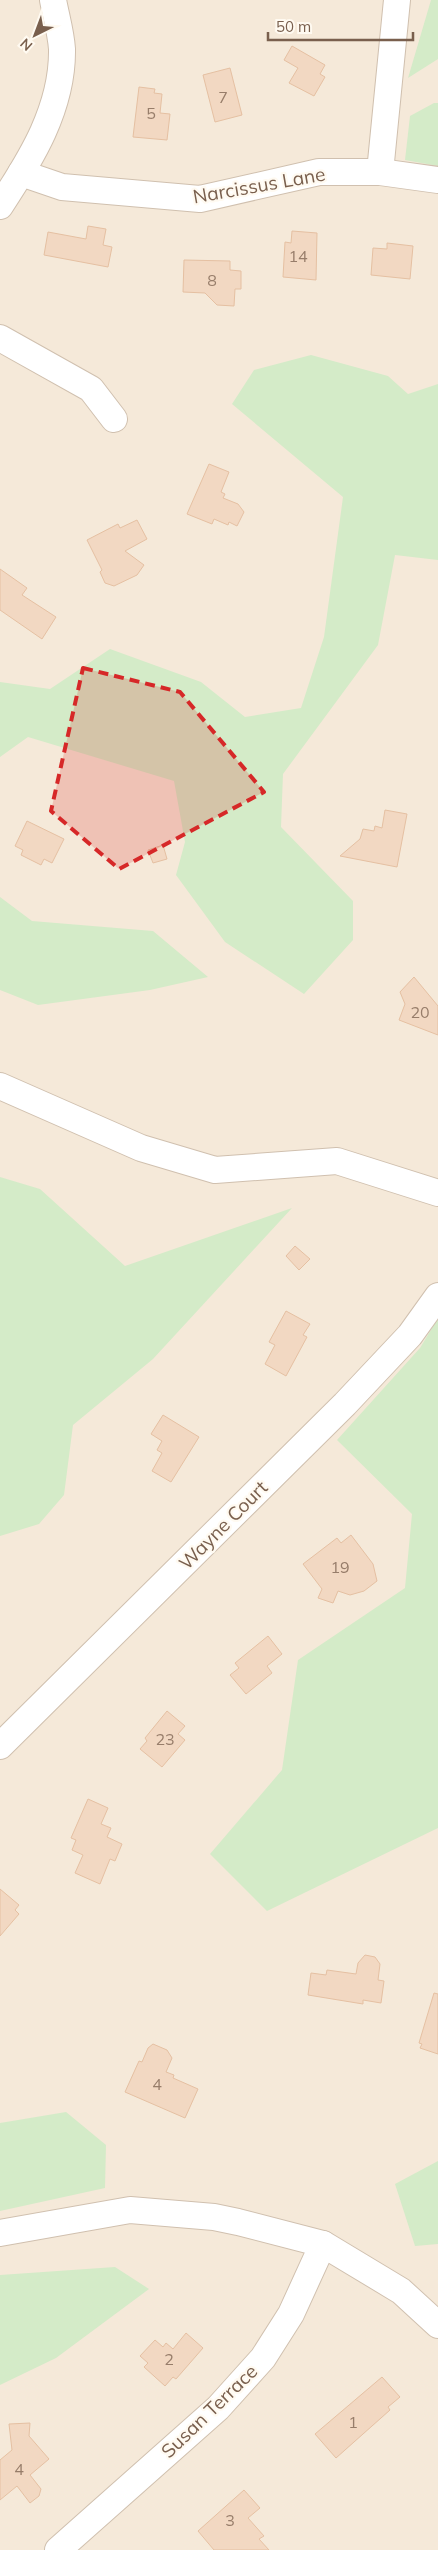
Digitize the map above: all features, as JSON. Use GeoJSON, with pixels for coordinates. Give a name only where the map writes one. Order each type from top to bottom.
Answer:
{"type":"FeatureCollection","features":[{"type":"Feature","properties":{"kind":"street"},"geometry":{"type":"LineString","coordinates":[[0,206],[21,173],[48,122],[59,84],[62,48],[53,0]]}},
{"type":"Feature","properties":{"kind":"street"},"geometry":{"type":"LineString","coordinates":[[380,172],[397,0]]}},
{"type":"Feature","properties":{"kind":"street","name":"Narcissus Lane"},"geometry":{"type":"LineString","coordinates":[[21,173],[62,187],[200,198],[319,172],[380,172],[438,180]]}},
{"type":"Feature","properties":{"kind":"street"},"geometry":{"type":"LineString","coordinates":[[0,338],[91,389],[114,419]]}},
{"type":"Feature","properties":{"kind":"street"},"geometry":{"type":"LineString","coordinates":[[0,1086],[141,1148],[215,1170],[338,1162],[438,1193]]}},
{"type":"Feature","properties":{"kind":"street","name":"Wayne Court"},"geometry":{"type":"LineString","coordinates":[[0,1746],[345,1404],[410,1335],[438,1296]]}},
{"type":"Feature","properties":{"kind":"street"},"geometry":{"type":"LineString","coordinates":[[0,2233],[130,2210],[214,2217],[274,2229],[323,2244],[402,2291],[438,2325]]}},
{"type":"Feature","properties":{"kind":"street","name":"Susan Terrace"},"geometry":{"type":"LineString","coordinates":[[58,2550],[218,2408],[263,2358],[290,2314],[323,2244]]}},
{"type":"Feature","properties":{"kind":"highlighted area"},"geometry":{"type":"Polygon","coordinates":[[[83,668],[180,692],[264,792],[119,869],[51,811],[83,668]]]}},
{"type":"Feature","properties":{"kind":"shaded area"},"geometry":{"type":"Polygon","coordinates":[[[0,0],[438,0],[438,2550],[0,2550],[0,0]]]}},
{"type":"Feature","properties":{"kind":"green space"},"geometry":{"type":"Polygon","coordinates":[[[431,0],[438,0],[438,59],[408,78],[431,0]]]}},
{"type":"Feature","properties":{"kind":"green space"},"geometry":{"type":"Polygon","coordinates":[[[434,103],[438,103],[438,166],[405,160],[410,116],[434,103]]]}},
{"type":"Feature","properties":{"kind":"green space"},"geometry":{"type":"Polygon","coordinates":[[[311,355],[388,376],[408,394],[438,384],[438,560],[395,555],[378,645],[283,774],[281,827],[353,901],[353,940],[304,994],[225,942],[176,875],[185,842],[174,781],[28,737],[0,757],[0,682],[50,689],[110,649],[201,682],[245,717],[301,708],[324,637],[343,497],[232,404],[254,370],[311,355]]]}},
{"type":"Feature","properties":{"kind":"green space"},"geometry":{"type":"Polygon","coordinates":[[[0,897],[32,921],[153,931],[208,977],[150,990],[38,1005],[0,990],[0,897]]]}},
{"type":"Feature","properties":{"kind":"green space"},"geometry":{"type":"Polygon","coordinates":[[[0,1177],[40,1189],[125,1266],[292,1208],[153,1359],[73,1425],[64,1495],[39,1524],[0,1536],[0,1177]]]}},
{"type":"Feature","properties":{"kind":"green space"},"geometry":{"type":"Polygon","coordinates":[[[438,1318],[438,1828],[267,1911],[210,1854],[282,1770],[298,1660],[405,1588],[412,1514],[337,1440],[420,1348],[438,1318]]]}},
{"type":"Feature","properties":{"kind":"green space"},"geometry":{"type":"Polygon","coordinates":[[[66,2112],[106,2145],[105,2188],[0,2211],[0,2123],[66,2112]]]}},
{"type":"Feature","properties":{"kind":"green space"},"geometry":{"type":"Polygon","coordinates":[[[438,2161],[438,2244],[415,2246],[395,2184],[438,2161]]]}},
{"type":"Feature","properties":{"kind":"green space"},"geometry":{"type":"Polygon","coordinates":[[[115,2267],[149,2289],[56,2358],[0,2385],[0,2275],[115,2267]]]}},
{"type":"Feature","properties":{"kind":"building"},"geometry":{"type":"Polygon","coordinates":[[[292,46],[325,65],[320,74],[325,77],[314,96],[289,83],[298,68],[284,60],[292,46]]]}},
{"type":"Feature","properties":{"kind":"building"},"geometry":{"type":"Polygon","coordinates":[[[230,68],[242,115],[215,122],[203,75],[230,68]]]}},
{"type":"Feature","properties":{"kind":"building"},"geometry":{"type":"Polygon","coordinates":[[[139,87],[155,89],[154,93],[162,94],[160,113],[170,114],[167,140],[133,137],[139,87]]]}},
{"type":"Feature","properties":{"kind":"building"},"geometry":{"type":"Polygon","coordinates":[[[88,226],[106,229],[103,245],[112,247],[108,267],[44,255],[48,232],[86,239],[88,226]]]}},
{"type":"Feature","properties":{"kind":"building"},"geometry":{"type":"Polygon","coordinates":[[[292,231],[317,233],[316,280],[283,277],[285,242],[291,243],[292,231]]]}},
{"type":"Feature","properties":{"kind":"building"},"geometry":{"type":"Polygon","coordinates":[[[387,243],[413,246],[410,279],[371,275],[373,248],[387,249],[387,243]]]}},
{"type":"Feature","properties":{"kind":"building"},"geometry":{"type":"Polygon","coordinates":[[[184,260],[230,261],[230,270],[241,271],[241,289],[235,289],[234,306],[217,305],[205,293],[183,292],[184,260]]]}},
{"type":"Feature","properties":{"kind":"building"},"geometry":{"type":"Polygon","coordinates":[[[209,464],[229,472],[221,492],[225,494],[223,498],[238,504],[244,512],[237,526],[229,522],[228,525],[214,519],[212,524],[187,514],[209,464]]]}},
{"type":"Feature","properties":{"kind":"building"},"geometry":{"type":"Polygon","coordinates":[[[137,520],[147,539],[125,551],[144,565],[137,575],[114,586],[105,583],[100,572],[102,570],[87,540],[118,524],[120,528],[137,520]]]}},
{"type":"Feature","properties":{"kind":"building"},"geometry":{"type":"Polygon","coordinates":[[[0,569],[27,588],[22,595],[56,617],[42,639],[0,610],[0,569]]]}},
{"type":"Feature","properties":{"kind":"building"},"geometry":{"type":"Polygon","coordinates":[[[385,810],[407,814],[397,867],[340,856],[360,839],[363,829],[374,831],[375,826],[382,828],[385,810]]]}},
{"type":"Feature","properties":{"kind":"building"},"geometry":{"type":"Polygon","coordinates":[[[27,821],[64,839],[52,863],[44,859],[41,865],[21,855],[23,850],[15,846],[27,821]]]}},
{"type":"Feature","properties":{"kind":"building"},"geometry":{"type":"Polygon","coordinates":[[[163,845],[167,859],[153,863],[148,850],[163,845]]]}},
{"type":"Feature","properties":{"kind":"building"},"geometry":{"type":"Polygon","coordinates":[[[414,977],[438,1006],[438,1035],[399,1020],[405,1004],[400,992],[414,977]]]}},
{"type":"Feature","properties":{"kind":"building"},"geometry":{"type":"Polygon","coordinates":[[[295,1246],[310,1259],[299,1270],[286,1256],[295,1246]]]}},
{"type":"Feature","properties":{"kind":"building"},"geometry":{"type":"Polygon","coordinates":[[[286,1311],[310,1324],[303,1335],[307,1337],[286,1376],[265,1364],[275,1345],[269,1342],[286,1311]]]}},
{"type":"Feature","properties":{"kind":"building"},"geometry":{"type":"Polygon","coordinates":[[[163,1415],[199,1437],[171,1482],[152,1471],[162,1453],[157,1450],[162,1441],[151,1434],[163,1415]]]}},
{"type":"Feature","properties":{"kind":"building"},"geometry":{"type":"Polygon","coordinates":[[[351,1535],[373,1564],[377,1581],[364,1591],[350,1595],[338,1591],[333,1603],[318,1598],[322,1589],[303,1564],[337,1538],[341,1543],[351,1535]]]}},
{"type":"Feature","properties":{"kind":"building"},"geometry":{"type":"Polygon","coordinates":[[[268,1636],[282,1654],[267,1666],[272,1673],[246,1694],[230,1675],[239,1668],[235,1663],[268,1636]]]}},
{"type":"Feature","properties":{"kind":"building"},"geometry":{"type":"Polygon","coordinates":[[[167,1711],[185,1726],[178,1734],[185,1740],[162,1767],[140,1749],[147,1741],[145,1738],[167,1711]]]}},
{"type":"Feature","properties":{"kind":"building"},"geometry":{"type":"Polygon","coordinates":[[[88,1799],[108,1808],[101,1824],[111,1828],[107,1837],[122,1844],[115,1861],[110,1859],[100,1884],[75,1873],[83,1855],[72,1850],[76,1840],[71,1838],[88,1799]]]}},
{"type":"Feature","properties":{"kind":"building"},"geometry":{"type":"Polygon","coordinates":[[[0,1889],[19,1905],[15,1910],[19,1914],[0,1936],[0,1889]]]}},
{"type":"Feature","properties":{"kind":"building"},"geometry":{"type":"Polygon","coordinates":[[[365,1955],[375,1957],[380,1964],[378,1980],[384,1981],[381,2003],[363,2000],[363,2004],[308,1995],[311,1973],[326,1975],[327,1970],[356,1974],[358,1963],[365,1955]]]}},
{"type":"Feature","properties":{"kind":"building"},"geometry":{"type":"Polygon","coordinates":[[[434,1993],[438,1994],[438,2054],[420,2048],[422,2044],[419,2043],[434,1993]]]}},
{"type":"Feature","properties":{"kind":"building"},"geometry":{"type":"Polygon","coordinates":[[[153,2044],[167,2050],[172,2058],[166,2072],[174,2075],[173,2078],[198,2089],[185,2118],[125,2092],[139,2061],[142,2062],[148,2048],[153,2044]]]}},
{"type":"Feature","properties":{"kind":"building"},"geometry":{"type":"Polygon","coordinates":[[[186,2333],[203,2348],[176,2379],[173,2377],[165,2386],[144,2367],[148,2363],[140,2356],[155,2340],[163,2347],[166,2343],[173,2349],[186,2333]]]}},
{"type":"Feature","properties":{"kind":"building"},"geometry":{"type":"Polygon","coordinates":[[[382,2377],[400,2397],[388,2407],[390,2410],[336,2458],[315,2434],[382,2377]]]}},
{"type":"Feature","properties":{"kind":"building"},"geometry":{"type":"Polygon","coordinates":[[[30,2423],[29,2436],[49,2459],[30,2475],[41,2489],[39,2496],[30,2503],[17,2486],[0,2500],[0,2460],[12,2450],[9,2424],[30,2423]]]}},
{"type":"Feature","properties":{"kind":"building"},"geometry":{"type":"Polygon","coordinates":[[[244,2490],[260,2508],[248,2518],[264,2536],[259,2539],[269,2550],[214,2550],[198,2531],[244,2490]]]}}]}
